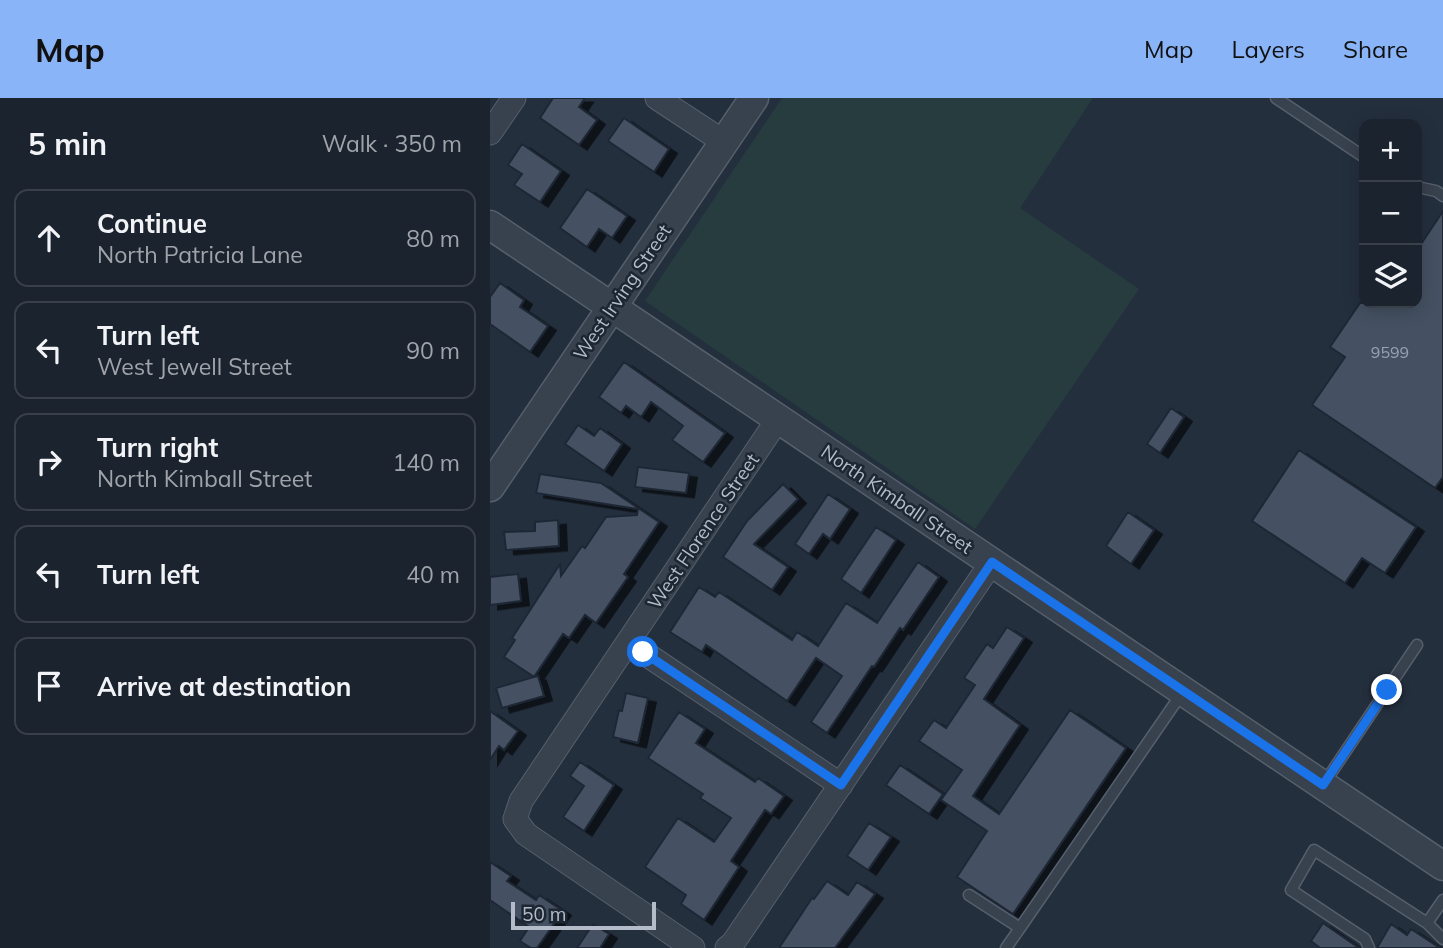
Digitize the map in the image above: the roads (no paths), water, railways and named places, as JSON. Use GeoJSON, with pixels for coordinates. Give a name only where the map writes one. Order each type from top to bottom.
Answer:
{"type":"FeatureCollection","features":[{"type":"Feature","properties":{"kind":"street"},"geometry":{"type":"LineString","coordinates":[[490,132],[513,98]]}},
{"type":"Feature","properties":{"kind":"street"},"geometry":{"type":"LineString","coordinates":[[657,98],[724,142]]}},
{"type":"Feature","properties":{"kind":"street","name":"West Irving Street"},"geometry":{"type":"LineString","coordinates":[[491,484],[754,98]]}},
{"type":"Feature","properties":{"kind":"street","name":"North Kimball Street"},"geometry":{"type":"LineString","coordinates":[[490,225],[1443,866]]}},
{"type":"Feature","properties":{"kind":"street","name":"West Florence Street"},"geometry":{"type":"LineString","coordinates":[[693,948],[526,834],[515,818],[521,800],[778,419]]}},
{"type":"Feature","properties":{"kind":"street"},"geometry":{"type":"LineString","coordinates":[[727,948],[733,943],[992,562]]}},
{"type":"Feature","properties":{"kind":"street"},"geometry":{"type":"LineString","coordinates":[[628,642],[841,785]]}},
{"type":"Feature","properties":{"kind":"lane"},"geometry":{"type":"LineString","coordinates":[[1276,98],[1359,155]]}},
{"type":"Feature","properties":{"kind":"lane"},"geometry":{"type":"LineString","coordinates":[[1422,188],[1436,191],[1443,196]]}},
{"type":"Feature","properties":{"kind":"lane"},"geometry":{"type":"LineString","coordinates":[[1323,785],[1418,645]]}},
{"type":"Feature","properties":{"kind":"lane"},"geometry":{"type":"LineString","coordinates":[[1006,948],[1183,691]]}},
{"type":"Feature","properties":{"kind":"lane"},"geometry":{"type":"LineString","coordinates":[[1369,948],[1365,939],[1291,890],[1314,849],[1427,923],[1443,939]]}},
{"type":"Feature","properties":{"kind":"lane"},"geometry":{"type":"LineString","coordinates":[[969,895],[1020,928]]}},
{"type":"Feature","properties":{"kind":"lane"},"geometry":{"type":"LineString","coordinates":[[1427,923],[1443,900]]}}]}
